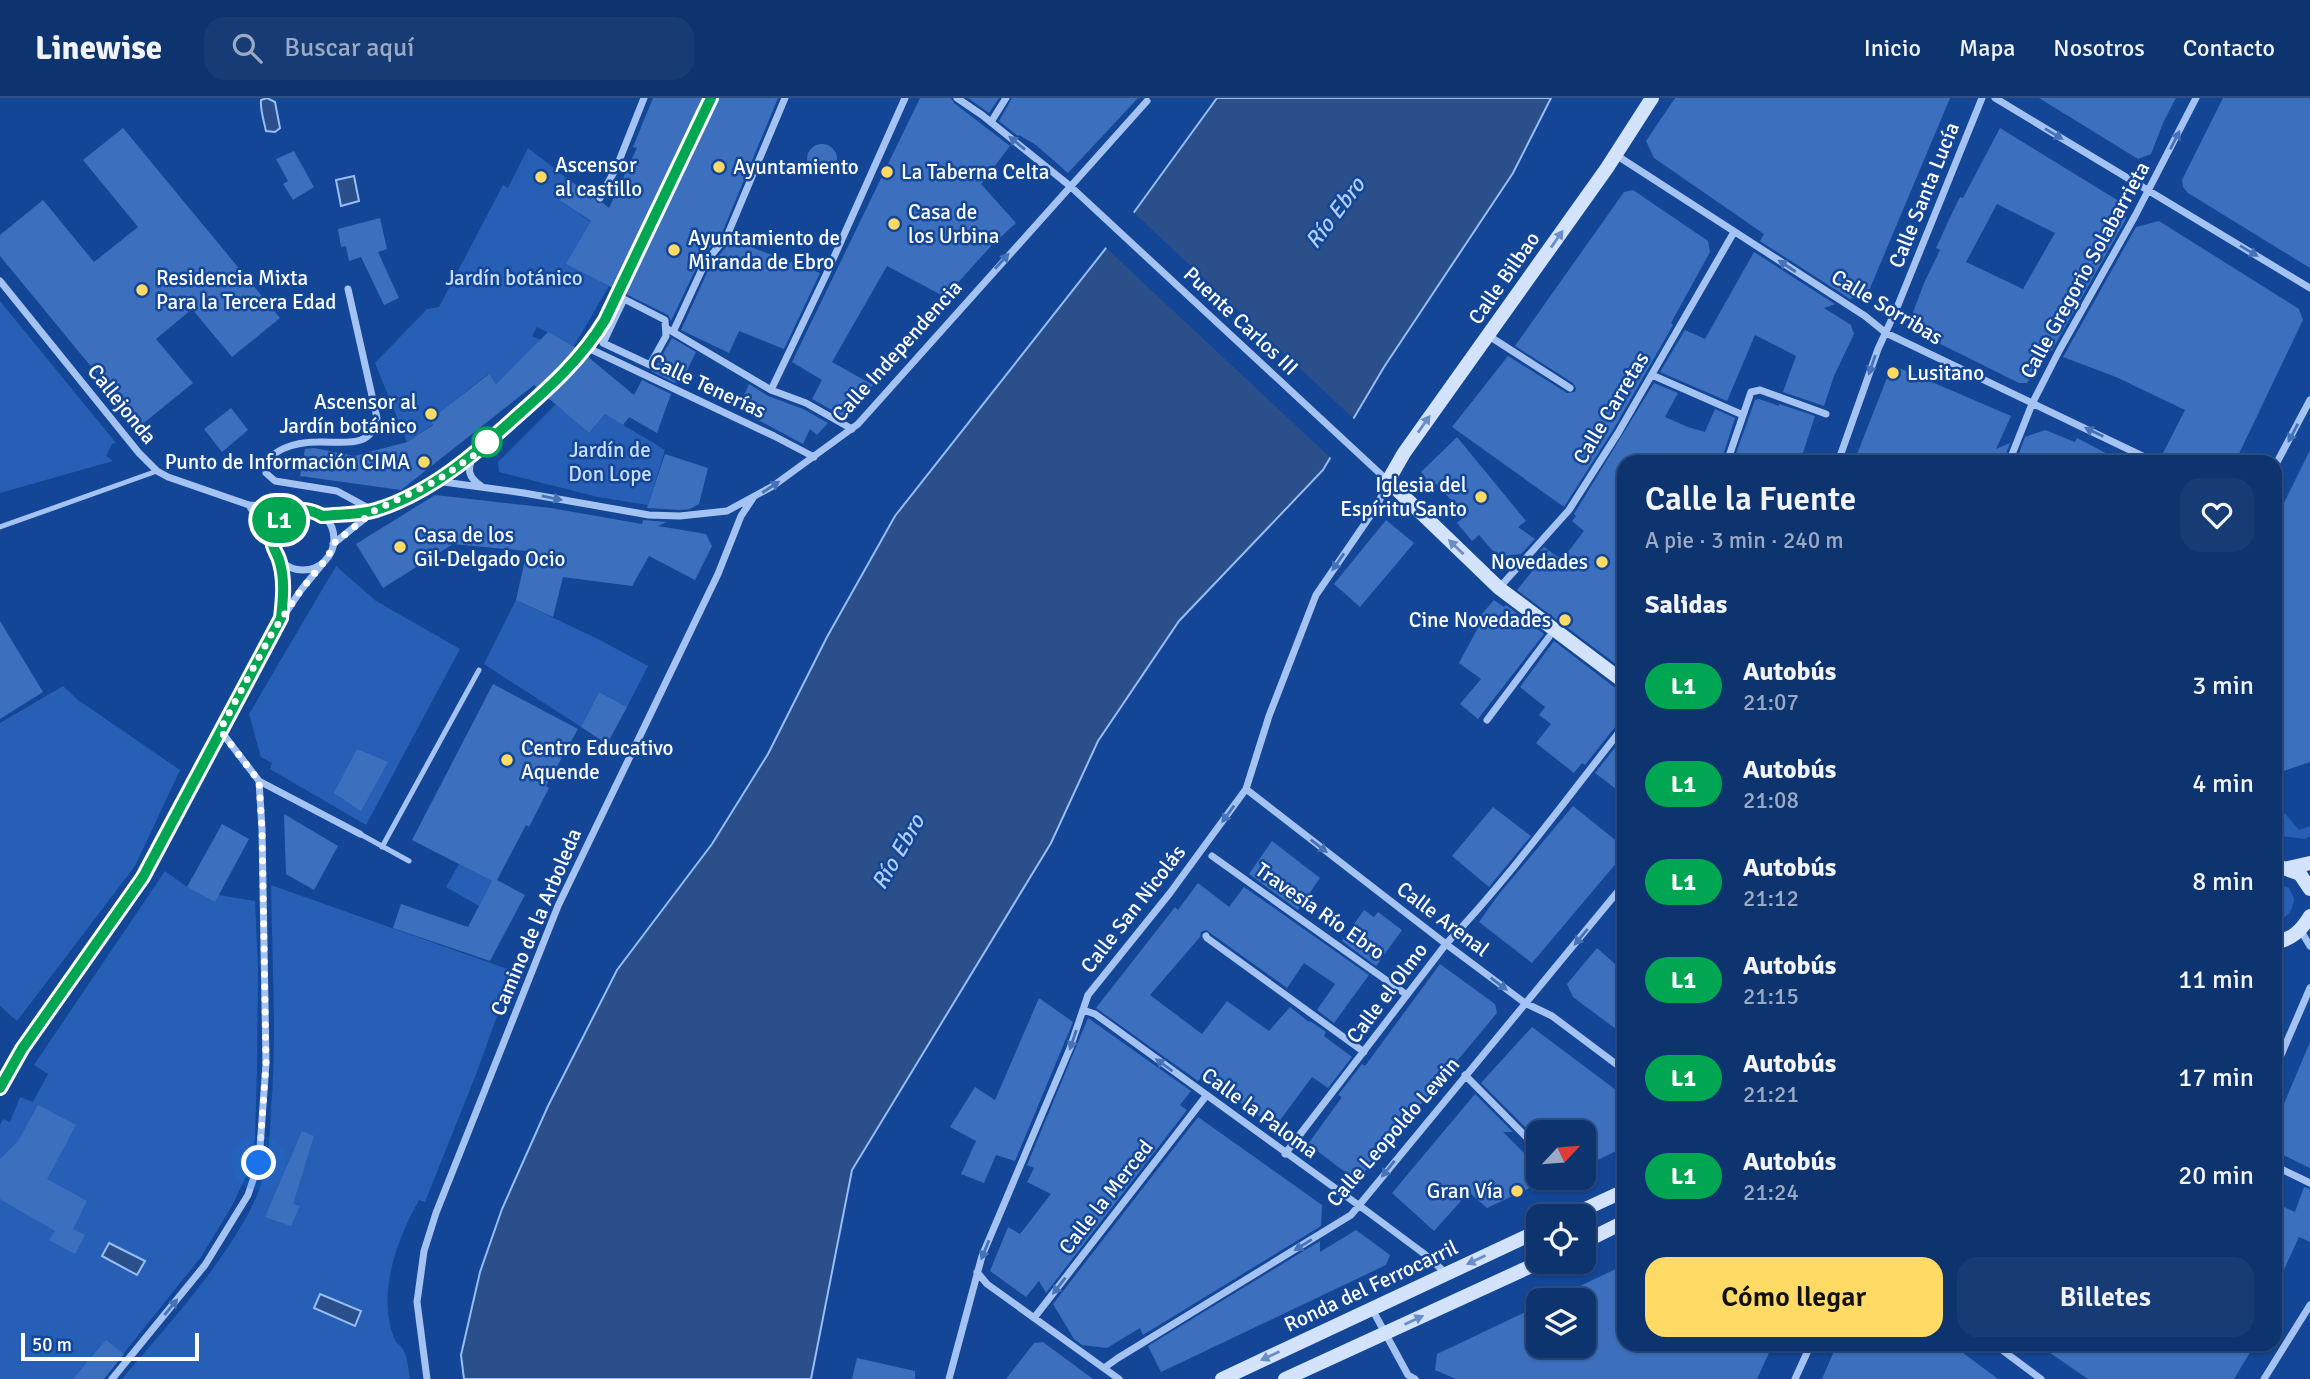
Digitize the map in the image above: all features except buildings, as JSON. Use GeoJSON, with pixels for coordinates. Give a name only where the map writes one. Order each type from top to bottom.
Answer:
{"type":"FeatureCollection","features":[{"type":"Feature","properties":{"kind":"main road","name":"Calle Bilbao"},"geometry":{"type":"LineString","coordinates":[[1388,481],[1404,453],[1616,155],[1652,98]]}},
{"type":"Feature","properties":{"kind":"main road"},"geometry":{"type":"LineString","coordinates":[[1388,481],[1499,588],[1617,676]]}},
{"type":"Feature","properties":{"kind":"main road"},"geometry":{"type":"LineString","coordinates":[[2282,867],[2310,863]]}},
{"type":"Feature","properties":{"kind":"main road"},"geometry":{"type":"LineString","coordinates":[[2282,867],[2300,874],[2310,889]]}},
{"type":"Feature","properties":{"kind":"main road"},"geometry":{"type":"LineString","coordinates":[[2282,941],[2301,930],[2310,916]]}},
{"type":"Feature","properties":{"kind":"main road"},"geometry":{"type":"LineString","coordinates":[[1596,1204],[1617,1194]]}},
{"type":"Feature","properties":{"kind":"main road"},"geometry":{"type":"LineString","coordinates":[[1596,1236],[1617,1226]]}},
{"type":"Feature","properties":{"kind":"main road","name":"Ronda del Ferrocarril"},"geometry":{"type":"LineString","coordinates":[[1222,1379],[1526,1237]]}},
{"type":"Feature","properties":{"kind":"main road"},"geometry":{"type":"LineString","coordinates":[[1285,1379],[1526,1268]]}},
{"type":"Feature","properties":{"kind":"street"},"geometry":{"type":"LineString","coordinates":[[600,198],[617,166],[644,98]]}},
{"type":"Feature","properties":{"kind":"street"},"geometry":{"type":"LineString","coordinates":[[333,544],[374,511],[436,481],[473,456],[562,375],[586,348],[614,299],[711,98]]}},
{"type":"Feature","properties":{"kind":"street"},"geometry":{"type":"LineString","coordinates":[[595,336],[604,341],[603,343],[650,365],[705,263],[727,236],[785,98]]}},
{"type":"Feature","properties":{"kind":"street"},"geometry":{"type":"LineString","coordinates":[[771,390],[905,98]]}},
{"type":"Feature","properties":{"kind":"street","name":"Puente Carlos III"},"geometry":{"type":"LineString","coordinates":[[957,98],[1070,186],[1388,481]]}},
{"type":"Feature","properties":{"kind":"street"},"geometry":{"type":"LineString","coordinates":[[991,122],[1006,98]]}},
{"type":"Feature","properties":{"kind":"street","name":"Calle Santa Lucía"},"geometry":{"type":"LineString","coordinates":[[1841,455],[1878,349],[1982,98]]}},
{"type":"Feature","properties":{"kind":"street"},"geometry":{"type":"LineString","coordinates":[[1996,98],[2310,288]]}},
{"type":"Feature","properties":{"kind":"street","name":"Calle Gregorio Solabarrieta"},"geometry":{"type":"LineString","coordinates":[[2012,455],[2032,404],[2059,351],[2149,191],[2196,98]]}},
{"type":"Feature","properties":{"kind":"street","name":"Calle Independencia"},"geometry":{"type":"LineString","coordinates":[[436,481],[649,515],[680,516],[727,512],[753,498],[852,429],[1147,101]]}},
{"type":"Feature","properties":{"kind":"street","name":"Calle Sorribas"},"geometry":{"type":"LineString","coordinates":[[1616,155],[1886,332],[2140,455]]}},
{"type":"Feature","properties":{"kind":"street","name":"Calle Carretas"},"geometry":{"type":"LineString","coordinates":[[1499,588],[1569,510],[1652,375],[1734,232]]}},
{"type":"Feature","properties":{"kind":"street","name":"Callejonda"},"geometry":{"type":"LineString","coordinates":[[0,281],[139,453],[157,471],[249,506],[298,509]]}},
{"type":"Feature","properties":{"kind":"street"},"geometry":{"type":"LineString","coordinates":[[348,289],[377,418],[374,429],[364,439],[351,442],[320,442],[289,447],[274,454],[268,461],[266,473],[275,481],[337,491],[374,511]]}},
{"type":"Feature","properties":{"kind":"street"},"geometry":{"type":"LineString","coordinates":[[604,341],[624,299],[665,320],[670,330],[771,390],[806,403],[852,429]]}},
{"type":"Feature","properties":{"kind":"street"},"geometry":{"type":"LineString","coordinates":[[1489,336],[1570,388]]}},
{"type":"Feature","properties":{"kind":"street","name":"Calle Tenerías"},"geometry":{"type":"LineString","coordinates":[[586,348],[814,457]]}},
{"type":"Feature","properties":{"kind":"street"},"geometry":{"type":"LineString","coordinates":[[1652,375],[1743,415]]}},
{"type":"Feature","properties":{"kind":"street"},"geometry":{"type":"LineString","coordinates":[[1729,455],[1751,392],[1760,390],[1826,414]]}},
{"type":"Feature","properties":{"kind":"street"},"geometry":{"type":"LineString","coordinates":[[2281,455],[2310,400]]}},
{"type":"Feature","properties":{"kind":"street"},"geometry":{"type":"LineString","coordinates":[[473,456],[468,469],[471,479],[484,488]]}},
{"type":"Feature","properties":{"kind":"street","name":"Calle San Nicolás"},"geometry":{"type":"LineString","coordinates":[[949,1379],[976,1272],[1070,1048],[1088,995],[1170,893],[1245,789],[1269,716],[1316,595],[1377,506],[1388,481]]}},
{"type":"Feature","properties":{"kind":"street","name":"Camino de la Arboleda"},"geometry":{"type":"LineString","coordinates":[[427,1379],[417,1302],[424,1251],[436,1213],[558,906],[718,574],[741,516],[753,498]]}},
{"type":"Feature","properties":{"kind":"street"},"geometry":{"type":"LineString","coordinates":[[249,506],[280,560],[284,589],[281,618]]}},
{"type":"Feature","properties":{"kind":"street"},"geometry":{"type":"LineString","coordinates":[[0,1088],[22,1049],[143,877],[281,618],[328,557],[333,544],[333,533],[329,523],[315,511],[298,509],[289,512],[275,525],[272,544]]}},
{"type":"Feature","properties":{"kind":"street"},"geometry":{"type":"LineString","coordinates":[[322,516],[374,511]]}},
{"type":"Feature","properties":{"kind":"street"},"geometry":{"type":"LineString","coordinates":[[280,560],[296,569],[305,570],[322,564],[328,557]]}},
{"type":"Feature","properties":{"kind":"street"},"geometry":{"type":"LineString","coordinates":[[1487,720],[1549,637]]}},
{"type":"Feature","properties":{"kind":"street"},"geometry":{"type":"LineString","coordinates":[[220,730],[259,781],[360,834]]}},
{"type":"Feature","properties":{"kind":"street","name":"Calle el Olmo"},"geometry":{"type":"LineString","coordinates":[[1285,1153],[1446,944],[1474,915],[1617,735]]}},
{"type":"Feature","properties":{"kind":"street"},"geometry":{"type":"LineString","coordinates":[[113,1379],[205,1265],[248,1195],[259,1163],[266,1063],[259,781]]}},
{"type":"Feature","properties":{"kind":"street","name":"Calle Arenal"},"geometry":{"type":"LineString","coordinates":[[1245,789],[1525,1003],[1552,1016],[1617,1065]]}},
{"type":"Feature","properties":{"kind":"street","name":"Travesía Río Ebro"},"geometry":{"type":"LineString","coordinates":[[1212,856],[1407,995]]}},
{"type":"Feature","properties":{"kind":"street","name":"Calle Leopoldo Lewin"},"geometry":{"type":"LineString","coordinates":[[1104,1368],[1351,1215],[1617,892]]}},
{"type":"Feature","properties":{"kind":"street"},"geometry":{"type":"LineString","coordinates":[[2301,930],[2310,946]]}},
{"type":"Feature","properties":{"kind":"street"},"geometry":{"type":"LineString","coordinates":[[1206,936],[1364,1052]]}},
{"type":"Feature","properties":{"kind":"street"},"geometry":{"type":"LineString","coordinates":[[2282,1053],[2310,988]]}},
{"type":"Feature","properties":{"kind":"street","name":"Calle la Paloma"},"geometry":{"type":"LineString","coordinates":[[1083,1010],[1095,1014],[1359,1205],[1447,1274]]}},
{"type":"Feature","properties":{"kind":"street"},"geometry":{"type":"LineString","coordinates":[[1465,1075],[1526,1137]]}},
{"type":"Feature","properties":{"kind":"street","name":"Calle la Merced"},"geometry":{"type":"LineString","coordinates":[[1034,1318],[1206,1096]]}},
{"type":"Feature","properties":{"kind":"street"},"geometry":{"type":"LineString","coordinates":[[2282,1169],[2310,1183]]}},
{"type":"Feature","properties":{"kind":"street"},"geometry":{"type":"LineString","coordinates":[[976,1272],[987,1284],[1119,1379]]}},
{"type":"Feature","properties":{"kind":"street"},"geometry":{"type":"LineString","coordinates":[[2282,1350],[2310,1305]]}},
{"type":"Feature","properties":{"kind":"street"},"geometry":{"type":"LineString","coordinates":[[1372,1309],[1408,1375],[1415,1379]]}},
{"type":"Feature","properties":{"kind":"street"},"geometry":{"type":"LineString","coordinates":[[1795,1379],[1808,1351]]}},
{"type":"Feature","properties":{"kind":"street"},"geometry":{"type":"LineString","coordinates":[[2003,1351],[2041,1379]]}},
{"type":"Feature","properties":{"kind":"street"},"geometry":{"type":"LineString","coordinates":[[2264,1379],[2281,1351]]}},
{"type":"Feature","properties":{"kind":"lane"},"geometry":{"type":"LineString","coordinates":[[0,527],[157,471]]}},
{"type":"Feature","properties":{"kind":"lane"},"geometry":{"type":"LineString","coordinates":[[382,847],[479,670]]}},
{"type":"Feature","properties":{"kind":"lane"},"geometry":{"type":"LineString","coordinates":[[360,834],[409,861]]}},
{"type":"Feature","properties":{"kind":"green space","name":"Jardín botánico"},"geometry":{"type":"Polygon","coordinates":[[[528,148],[569,180],[559,200],[591,222],[567,264],[609,286],[574,346],[537,327],[532,336],[541,340],[496,384],[488,374],[448,406],[436,422],[407,442],[375,363],[427,309],[439,307],[503,185],[508,188],[528,148]]]}},
{"type":"Feature","properties":{"kind":"green space"},"geometry":{"type":"Polygon","coordinates":[[[0,301],[116,443],[112,444],[106,456],[113,461],[0,493],[0,301]]]}},
{"type":"Feature","properties":{"kind":"green space","name":"Jardín de Don Lope"},"geometry":{"type":"Polygon","coordinates":[[[556,404],[589,433],[605,414],[665,450],[648,505],[598,497],[499,472],[498,462],[556,404]]]}},
{"type":"Feature","properties":{"kind":"green space"},"geometry":{"type":"Polygon","coordinates":[[[336,566],[376,601],[460,649],[366,825],[270,769],[272,763],[261,757],[249,714],[336,566]]]}},
{"type":"Feature","properties":{"kind":"green space"},"geometry":{"type":"Polygon","coordinates":[[[516,600],[648,666],[627,707],[599,692],[581,727],[484,664],[516,600]]]}},
{"type":"Feature","properties":{"kind":"green space"},"geometry":{"type":"Polygon","coordinates":[[[63,686],[78,700],[180,770],[135,866],[17,1021],[0,1006],[0,723],[63,686]]]}},
{"type":"Feature","properties":{"kind":"green space"},"geometry":{"type":"Polygon","coordinates":[[[2282,810],[2299,830],[2310,826],[2310,836],[2305,839],[2282,836],[2282,810]]]}},
{"type":"Feature","properties":{"kind":"green space"},"geometry":{"type":"Polygon","coordinates":[[[459,864],[492,881],[479,906],[446,887],[459,864]]]}},
{"type":"Feature","properties":{"kind":"green space"},"geometry":{"type":"Polygon","coordinates":[[[165,871],[187,887],[214,901],[219,895],[255,901],[258,968],[257,1074],[255,1137],[249,1170],[232,1206],[201,1257],[103,1379],[0,1379],[0,1125],[3,1119],[10,1122],[20,1097],[33,1102],[48,1074],[34,1065],[165,871]]]}},
{"type":"Feature","properties":{"kind":"green space"},"geometry":{"type":"Polygon","coordinates":[[[2282,884],[2289,888],[2294,898],[2289,913],[2283,918],[2282,884]]]}},
{"type":"Feature","properties":{"kind":"green space"},"geometry":{"type":"Polygon","coordinates":[[[271,885],[513,971],[477,1072],[425,1202],[419,1200],[411,1215],[392,1268],[388,1286],[390,1323],[395,1340],[406,1355],[410,1379],[122,1379],[202,1284],[239,1230],[263,1179],[269,1145],[274,1054],[271,885]]]}},
{"type":"Feature","properties":{"kind":"water"},"geometry":{"type":"Polygon","coordinates":[[[267,98],[275,102],[280,128],[275,132],[266,131],[263,119],[261,100],[267,98]]]}},
{"type":"Feature","properties":{"kind":"water","name":"Río Ebro"},"geometry":{"type":"Polygon","coordinates":[[[1217,98],[1551,98],[1513,173],[1384,367],[1323,470],[1179,621],[1098,741],[1051,843],[852,1170],[811,1379],[464,1379],[461,1355],[480,1272],[502,1209],[548,1106],[617,970],[712,844],[768,754],[827,637],[895,516],[1132,215],[1217,98]]]}},
{"type":"Feature","properties":{"kind":"water"},"geometry":{"type":"Polygon","coordinates":[[[354,176],[359,201],[341,206],[336,180],[354,176]]]}},
{"type":"Feature","properties":{"kind":"water"},"geometry":{"type":"Polygon","coordinates":[[[109,1243],[145,1261],[137,1275],[102,1256],[109,1243]]]}},
{"type":"Feature","properties":{"kind":"water"},"geometry":{"type":"Polygon","coordinates":[[[320,1294],[361,1311],[355,1326],[314,1308],[320,1294]]]}},
{"type":"Feature","properties":{"kind":"pier"},"geometry":{"type":"Polygon","coordinates":[[[1131,210],[1356,421],[1333,460],[1104,246],[1131,210]]]}},
{"type":"Feature","properties":{"kind":"bus line","name":"L1"},"geometry":{"type":"LineString","coordinates":[[0,1088],[22,1049],[143,877],[281,618],[284,589],[280,560],[272,544],[275,525],[281,517],[298,509],[315,511],[322,516],[374,511],[401,500],[473,456],[562,375],[605,320],[711,98]]}},
{"type":"Feature","properties":{"kind":"place","name":"Ayuntamiento"},"geometry":{"type":"Point","coordinates":[719,167]}},
{"type":"Feature","properties":{"kind":"place","name":"La Taberna Celta"},"geometry":{"type":"Point","coordinates":[887,172]}},
{"type":"Feature","properties":{"kind":"place","name":"Ascensor al castillo"},"geometry":{"type":"Point","coordinates":[541,177]}},
{"type":"Feature","properties":{"kind":"place","name":"Casa de los Urbina"},"geometry":{"type":"Point","coordinates":[894,224]}},
{"type":"Feature","properties":{"kind":"place","name":"Ayuntamiento de Miranda de Ebro"},"geometry":{"type":"Point","coordinates":[674,250]}},
{"type":"Feature","properties":{"kind":"place","name":"Residencia Mixta Para la Tercera Edad"},"geometry":{"type":"Point","coordinates":[142,290]}},
{"type":"Feature","properties":{"kind":"place","name":"Lusitano"},"geometry":{"type":"Point","coordinates":[1893,373]}},
{"type":"Feature","properties":{"kind":"place","name":"Ascensor al Jardín botánico"},"geometry":{"type":"Point","coordinates":[431,414]}},
{"type":"Feature","properties":{"kind":"place","name":"Punto de Información CIMA"},"geometry":{"type":"Point","coordinates":[424,462]}},
{"type":"Feature","properties":{"kind":"place","name":"Iglesia del Espíritu Santo"},"geometry":{"type":"Point","coordinates":[1481,497]}},
{"type":"Feature","properties":{"kind":"place","name":"Casa de los Gil-Delgado Ocio"},"geometry":{"type":"Point","coordinates":[400,547]}},
{"type":"Feature","properties":{"kind":"place","name":"Novedades"},"geometry":{"type":"Point","coordinates":[1602,562]}},
{"type":"Feature","properties":{"kind":"place","name":"Cine Novedades"},"geometry":{"type":"Point","coordinates":[1565,620]}},
{"type":"Feature","properties":{"kind":"place","name":"Centro Educativo Aquende"},"geometry":{"type":"Point","coordinates":[507,760]}},
{"type":"Feature","properties":{"kind":"place","name":"Gran Vía"},"geometry":{"type":"Point","coordinates":[1517,1191]}},
{"type":"Feature","properties":{"kind":"route"},"geometry":{"type":"LineString","coordinates":[[259,1163],[266,1063],[259,781],[220,730],[281,618],[328,557],[333,544],[374,511],[436,481],[473,456],[487,442]]}}]}
